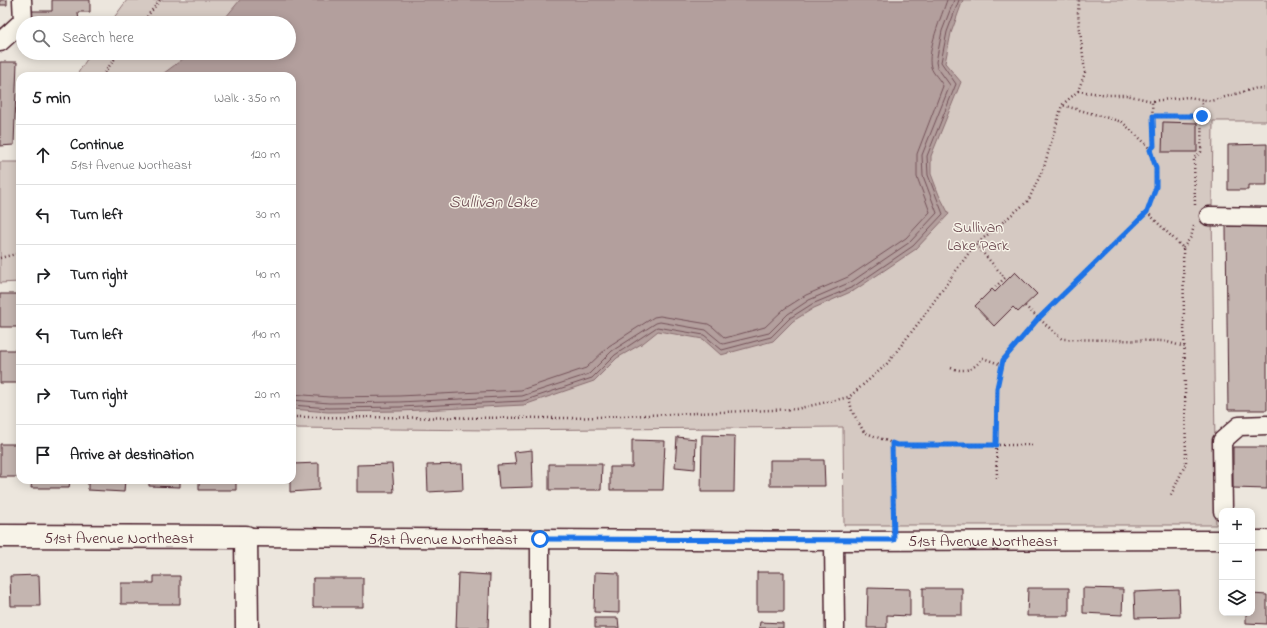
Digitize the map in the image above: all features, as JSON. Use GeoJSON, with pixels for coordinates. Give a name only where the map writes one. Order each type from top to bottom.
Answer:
{"type":"FeatureCollection","features":[{"type":"Feature","properties":{"kind":"street"},"geometry":{"type":"LineString","coordinates":[[22,0],[23,16]]}},
{"type":"Feature","properties":{"kind":"street"},"geometry":{"type":"LineString","coordinates":[[0,42],[16,27]]}},
{"type":"Feature","properties":{"kind":"street"},"geometry":{"type":"LineString","coordinates":[[1199,217],[1267,217]]}},
{"type":"Feature","properties":{"kind":"street"},"geometry":{"type":"LineString","coordinates":[[1223,508],[1222,441],[1239,426],[1267,425]]}},
{"type":"Feature","properties":{"kind":"street","name":"51st Avenue Northeast"},"geometry":{"type":"LineString","coordinates":[[0,536],[834,540],[1219,540]]}},
{"type":"Feature","properties":{"kind":"street"},"geometry":{"type":"LineString","coordinates":[[246,537],[248,628]]}},
{"type":"Feature","properties":{"kind":"street"},"geometry":{"type":"LineString","coordinates":[[540,539],[540,628]]}},
{"type":"Feature","properties":{"kind":"street"},"geometry":{"type":"LineString","coordinates":[[834,540],[835,628]]}},
{"type":"Feature","properties":{"kind":"street"},"geometry":{"type":"LineString","coordinates":[[1255,540],[1267,540]]}},
{"type":"Feature","properties":{"kind":"path"},"geometry":{"type":"LineString","coordinates":[[147,16],[160,0]]}},
{"type":"Feature","properties":{"kind":"path"},"geometry":{"type":"LineString","coordinates":[[296,417],[572,418],[796,409],[849,396],[886,365],[976,245],[1028,201],[1044,167],[1062,105],[1078,91],[1085,73],[1078,13],[1079,0]]}},
{"type":"Feature","properties":{"kind":"path"},"geometry":{"type":"LineString","coordinates":[[105,72],[114,60]]}},
{"type":"Feature","properties":{"kind":"path"},"geometry":{"type":"LineString","coordinates":[[1078,91],[1109,95],[1126,95],[1152,101],[1188,97],[1211,100],[1257,88],[1267,89]]}},
{"type":"Feature","properties":{"kind":"path"},"geometry":{"type":"LineString","coordinates":[[1171,495],[1186,463],[1183,248],[1191,237],[1199,217],[1194,158],[1201,152],[1202,99]]}},
{"type":"Feature","properties":{"kind":"path"},"geometry":{"type":"LineString","coordinates":[[1150,150],[1154,146],[1152,101]]}},
{"type":"Feature","properties":{"kind":"path"},"geometry":{"type":"LineString","coordinates":[[997,478],[997,388],[1003,360],[1038,319],[1147,212],[1156,187],[1156,168],[1150,150],[1147,145],[1122,122],[1062,105]]}},
{"type":"Feature","properties":{"kind":"path"},"geometry":{"type":"LineString","coordinates":[[1153,116],[1202,116]]}},
{"type":"Feature","properties":{"kind":"path"},"geometry":{"type":"LineString","coordinates":[[1147,212],[1183,248]]}},
{"type":"Feature","properties":{"kind":"path"},"geometry":{"type":"LineString","coordinates":[[976,245],[1005,278],[994,288]]}},
{"type":"Feature","properties":{"kind":"path"},"geometry":{"type":"LineString","coordinates":[[0,258],[16,254]]}},
{"type":"Feature","properties":{"kind":"path"},"geometry":{"type":"LineString","coordinates":[[1025,306],[1062,339],[1164,341],[1185,347]]}},
{"type":"Feature","properties":{"kind":"path"},"geometry":{"type":"LineString","coordinates":[[951,368],[960,371],[969,369],[977,366],[983,358],[1002,365]]}},
{"type":"Feature","properties":{"kind":"path"},"geometry":{"type":"LineString","coordinates":[[849,396],[852,411],[864,432],[897,445],[1032,445]]}},
{"type":"Feature","properties":{"kind":"path"},"geometry":{"type":"LineString","coordinates":[[892,443],[894,540]]}},
{"type":"Feature","properties":{"kind":"green space","name":"Sullivan Lake Park"},"geometry":{"type":"Polygon","coordinates":[[[127,0],[1267,0],[1267,121],[1213,121],[1212,209],[1216,525],[844,525],[843,427],[490,430],[296,428],[296,72],[79,72],[86,60],[296,60],[296,16],[115,16],[127,0]]]}},
{"type":"Feature","properties":{"kind":"green space"},"geometry":{"type":"Polygon","coordinates":[[[0,162],[16,162],[16,282],[0,283],[0,162]]]}},
{"type":"Feature","properties":{"kind":"water","name":"Sullivan Lake"},"geometry":{"type":"Polygon","coordinates":[[[240,0],[963,0],[951,33],[945,63],[961,82],[931,156],[931,174],[939,195],[949,214],[916,249],[855,290],[814,308],[793,321],[773,341],[721,355],[703,339],[658,331],[643,343],[617,358],[594,381],[524,405],[400,411],[328,412],[296,409],[296,72],[165,72],[182,60],[296,60],[296,16],[227,16],[240,0]]]}},
{"type":"Feature","properties":{"kind":"building"},"geometry":{"type":"Polygon","coordinates":[[[0,0],[7,0],[7,5],[0,5],[0,0]]]}},
{"type":"Feature","properties":{"kind":"building"},"geometry":{"type":"Polygon","coordinates":[[[52,0],[90,0],[90,12],[78,12],[78,16],[31,16],[31,11],[52,11],[52,0]]]}},
{"type":"Feature","properties":{"kind":"building"},"geometry":{"type":"Polygon","coordinates":[[[0,62],[17,62],[14,145],[0,146],[0,62]]]}},
{"type":"Feature","properties":{"kind":"building"},"geometry":{"type":"Polygon","coordinates":[[[1163,122],[1197,123],[1197,152],[1162,152],[1163,122]]]}},
{"type":"Feature","properties":{"kind":"building"},"geometry":{"type":"Polygon","coordinates":[[[1267,144],[1267,185],[1248,185],[1248,190],[1228,190],[1228,145],[1267,144]]]}},
{"type":"Feature","properties":{"kind":"building"},"geometry":{"type":"Polygon","coordinates":[[[1226,226],[1267,226],[1267,410],[1228,410],[1226,226]]]}},
{"type":"Feature","properties":{"kind":"building"},"geometry":{"type":"Polygon","coordinates":[[[1015,272],[1037,294],[1018,312],[1013,307],[994,326],[975,306],[992,289],[995,292],[1015,272]]]}},
{"type":"Feature","properties":{"kind":"building"},"geometry":{"type":"Polygon","coordinates":[[[0,294],[16,294],[16,327],[0,327],[0,294]]]}},
{"type":"Feature","properties":{"kind":"building"},"geometry":{"type":"Polygon","coordinates":[[[0,350],[16,350],[16,383],[0,383],[0,350]]]}},
{"type":"Feature","properties":{"kind":"building"},"geometry":{"type":"Polygon","coordinates":[[[702,435],[735,436],[734,492],[701,492],[702,435]]]}},
{"type":"Feature","properties":{"kind":"building"},"geometry":{"type":"Polygon","coordinates":[[[677,437],[696,439],[695,469],[675,467],[677,437]]]}},
{"type":"Feature","properties":{"kind":"building"},"geometry":{"type":"Polygon","coordinates":[[[632,440],[665,441],[663,490],[610,490],[610,467],[632,467],[632,440]]]}},
{"type":"Feature","properties":{"kind":"building"},"geometry":{"type":"Polygon","coordinates":[[[0,444],[16,444],[16,477],[0,477],[0,444]]]}},
{"type":"Feature","properties":{"kind":"building"},"geometry":{"type":"Polygon","coordinates":[[[1233,447],[1267,447],[1267,489],[1233,488],[1233,447]]]}},
{"type":"Feature","properties":{"kind":"building"},"geometry":{"type":"Polygon","coordinates":[[[532,450],[533,487],[499,488],[497,465],[516,464],[514,452],[532,450]]]}},
{"type":"Feature","properties":{"kind":"building"},"geometry":{"type":"Polygon","coordinates":[[[770,460],[824,460],[825,486],[770,486],[770,460]]]}},
{"type":"Feature","properties":{"kind":"building"},"geometry":{"type":"Polygon","coordinates":[[[319,463],[319,490],[290,492],[290,484],[296,484],[296,464],[319,463]]]}},
{"type":"Feature","properties":{"kind":"building"},"geometry":{"type":"Polygon","coordinates":[[[392,464],[394,492],[357,492],[357,465],[392,464]]]}},
{"type":"Feature","properties":{"kind":"building"},"geometry":{"type":"Polygon","coordinates":[[[462,464],[463,490],[428,492],[427,465],[462,464]]]}},
{"type":"Feature","properties":{"kind":"building"},"geometry":{"type":"Polygon","coordinates":[[[549,464],[602,464],[601,490],[549,490],[549,464]]]}},
{"type":"Feature","properties":{"kind":"building"},"geometry":{"type":"Polygon","coordinates":[[[32,484],[70,484],[69,488],[31,488],[32,484]]]}},
{"type":"Feature","properties":{"kind":"building"},"geometry":{"type":"Polygon","coordinates":[[[88,484],[125,484],[124,492],[88,490],[88,484]]]}},
{"type":"Feature","properties":{"kind":"building"},"geometry":{"type":"Polygon","coordinates":[[[149,484],[180,484],[180,487],[149,486],[149,484]]]}},
{"type":"Feature","properties":{"kind":"building"},"geometry":{"type":"Polygon","coordinates":[[[199,484],[236,484],[236,490],[199,490],[199,484]]]}},
{"type":"Feature","properties":{"kind":"building"},"geometry":{"type":"Polygon","coordinates":[[[595,572],[619,573],[619,613],[594,612],[595,572]]]}},
{"type":"Feature","properties":{"kind":"building"},"geometry":{"type":"Polygon","coordinates":[[[757,572],[784,572],[784,611],[757,611],[757,572]]]}},
{"type":"Feature","properties":{"kind":"building"},"geometry":{"type":"Polygon","coordinates":[[[458,573],[490,575],[488,628],[456,628],[458,573]]]}},
{"type":"Feature","properties":{"kind":"building"},"geometry":{"type":"Polygon","coordinates":[[[39,575],[40,606],[11,606],[10,576],[39,575]]]}},
{"type":"Feature","properties":{"kind":"building"},"geometry":{"type":"Polygon","coordinates":[[[154,576],[180,576],[180,604],[121,604],[121,583],[154,583],[154,576]]]}},
{"type":"Feature","properties":{"kind":"building"},"geometry":{"type":"Polygon","coordinates":[[[313,578],[363,578],[363,607],[313,607],[313,578]]]}},
{"type":"Feature","properties":{"kind":"building"},"geometry":{"type":"Polygon","coordinates":[[[868,588],[910,589],[910,616],[887,615],[887,628],[867,628],[868,588]]]}},
{"type":"Feature","properties":{"kind":"building"},"geometry":{"type":"Polygon","coordinates":[[[923,588],[962,588],[962,615],[923,615],[923,588]]]}},
{"type":"Feature","properties":{"kind":"building"},"geometry":{"type":"Polygon","coordinates":[[[1028,588],[1069,588],[1069,616],[1027,616],[1028,588]]]}},
{"type":"Feature","properties":{"kind":"building"},"geometry":{"type":"Polygon","coordinates":[[[1083,588],[1123,589],[1122,615],[1083,613],[1083,588]]]}},
{"type":"Feature","properties":{"kind":"building"},"geometry":{"type":"Polygon","coordinates":[[[1179,590],[1180,617],[1135,618],[1134,592],[1179,590]]]}},
{"type":"Feature","properties":{"kind":"building"},"geometry":{"type":"Polygon","coordinates":[[[1255,594],[1267,595],[1267,624],[1246,623],[1246,616],[1255,616],[1255,594]]]}},
{"type":"Feature","properties":{"kind":"building"},"geometry":{"type":"Polygon","coordinates":[[[595,618],[618,618],[619,628],[595,628],[595,618]]]}},
{"type":"Feature","properties":{"kind":"building"},"geometry":{"type":"Polygon","coordinates":[[[760,622],[783,623],[783,628],[759,628],[760,622]]]}},
{"type":"Feature","properties":{"kind":"route"},"geometry":{"type":"LineString","coordinates":[[540,539],[894,540],[892,443],[897,445],[996,445],[997,388],[1003,360],[1038,319],[1147,212],[1156,187],[1156,168],[1150,150],[1154,146],[1153,116],[1202,116]]}}]}
